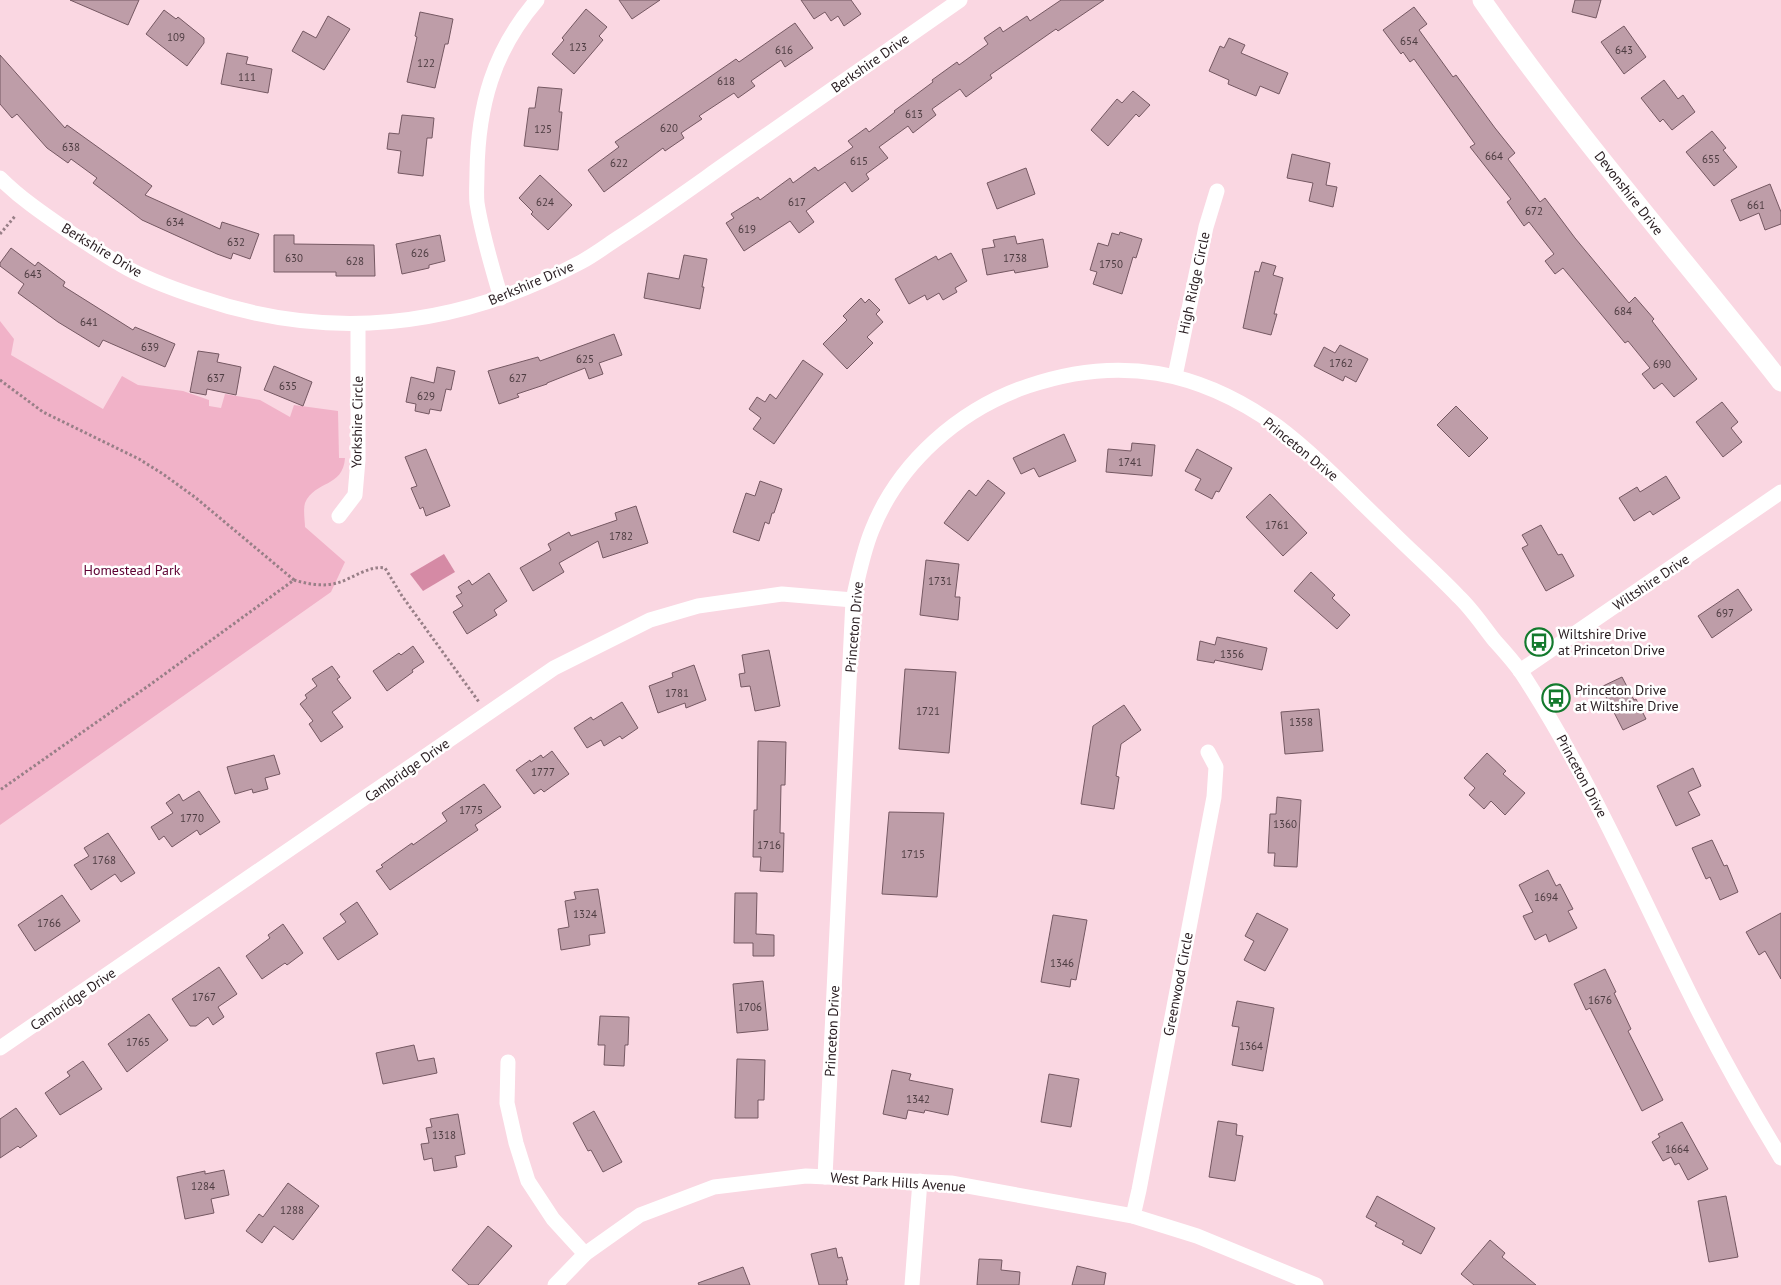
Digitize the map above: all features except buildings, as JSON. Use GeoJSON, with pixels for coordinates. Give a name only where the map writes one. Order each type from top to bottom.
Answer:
{"type":"FeatureCollection","features":[{"type":"Feature","properties":{"kind":"street"},"geometry":{"type":"LineString","coordinates":[[501,298],[487,251],[477,201],[478,142],[488,86],[505,44],[537,0]]}},
{"type":"Feature","properties":{"kind":"street","name":"Berkshire Drive"},"geometry":{"type":"LineString","coordinates":[[0,178],[25,202],[63,227],[122,265],[165,286],[226,307],[275,318],[316,323],[358,324],[412,320],[454,312],[501,298],[530,287],[583,261],[640,224],[960,0]]}},
{"type":"Feature","properties":{"kind":"street","name":"Devonshire Drive"},"geometry":{"type":"LineString","coordinates":[[1482,0],[1525,62],[1687,267],[1781,382]]}},
{"type":"Feature","properties":{"kind":"street","name":"High Ridge Circle"},"geometry":{"type":"LineString","coordinates":[[1175,376],[1206,227],[1216,191]]}},
{"type":"Feature","properties":{"kind":"street","name":"Yorkshire Circle"},"geometry":{"type":"LineString","coordinates":[[340,516],[355,495],[358,460],[358,324]]}},
{"type":"Feature","properties":{"kind":"street","name":"Princeton Drive"},"geometry":{"type":"LineString","coordinates":[[825,1177],[854,600],[860,567],[871,530],[898,481],[921,455],[970,413],[1018,389],[1046,380],[1101,370],[1129,369],[1175,376],[1206,386],[1249,409],[1284,432],[1343,483],[1461,598],[1520,671],[1553,724],[1614,835],[1690,995],[1751,1109],[1781,1158]]}},
{"type":"Feature","properties":{"kind":"street","name":"Wiltshire Drive"},"geometry":{"type":"LineString","coordinates":[[1520,671],[1781,492]]}},
{"type":"Feature","properties":{"kind":"street","name":"Cambridge Drive"},"geometry":{"type":"LineString","coordinates":[[0,1048],[554,668],[650,620],[698,606],[782,594],[854,600]]}},
{"type":"Feature","properties":{"kind":"street","name":"Greenwood Circle"},"geometry":{"type":"LineString","coordinates":[[1133,1216],[1214,797],[1216,767],[1208,752]]}},
{"type":"Feature","properties":{"kind":"street"},"geometry":{"type":"LineString","coordinates":[[508,1062],[507,1102],[516,1143],[528,1181],[553,1219],[585,1254]]}},
{"type":"Feature","properties":{"kind":"street","name":"West Park Hills Avenue"},"geometry":{"type":"LineString","coordinates":[[555,1285],[585,1254],[640,1215],[714,1187],[806,1176],[951,1182],[1133,1216],[1197,1236],[1316,1285]]}},
{"type":"Feature","properties":{"kind":"street"},"geometry":{"type":"LineString","coordinates":[[912,1285],[920,1181]]}},
{"type":"Feature","properties":{"kind":"path"},"geometry":{"type":"LineString","coordinates":[[0,234],[16,215]]}},
{"type":"Feature","properties":{"kind":"path"},"geometry":{"type":"LineString","coordinates":[[0,380],[43,412],[139,459],[162,474],[200,502],[294,580],[310,584],[336,583],[377,568],[385,568],[402,596],[482,706]]}},
{"type":"Feature","properties":{"kind":"path"},"geometry":{"type":"LineString","coordinates":[[0,790],[151,684],[294,580]]}},
{"type":"Feature","properties":{"kind":"green space","name":"Homestead Park"},"geometry":{"type":"Polygon","coordinates":[[[0,321],[14,339],[11,355],[103,409],[122,376],[138,385],[183,391],[209,400],[209,406],[221,408],[225,394],[260,400],[290,417],[294,405],[338,411],[339,458],[345,458],[343,468],[334,479],[315,490],[310,496],[305,503],[304,515],[305,527],[345,562],[331,592],[0,825],[0,321]]]}},
{"type":"Feature","properties":{"kind":"shaded area"},"geometry":{"type":"Polygon","coordinates":[[[444,554],[455,572],[423,591],[410,574],[444,554]]]}},
{"type":"Feature","properties":{"kind":"place","name":"Wiltshire Drive at Princeton Drive"},"geometry":{"type":"Point","coordinates":[1539,642]}},
{"type":"Feature","properties":{"kind":"place","name":"Princeton Drive at Wiltshire Drive"},"geometry":{"type":"Point","coordinates":[1556,698]}}]}
